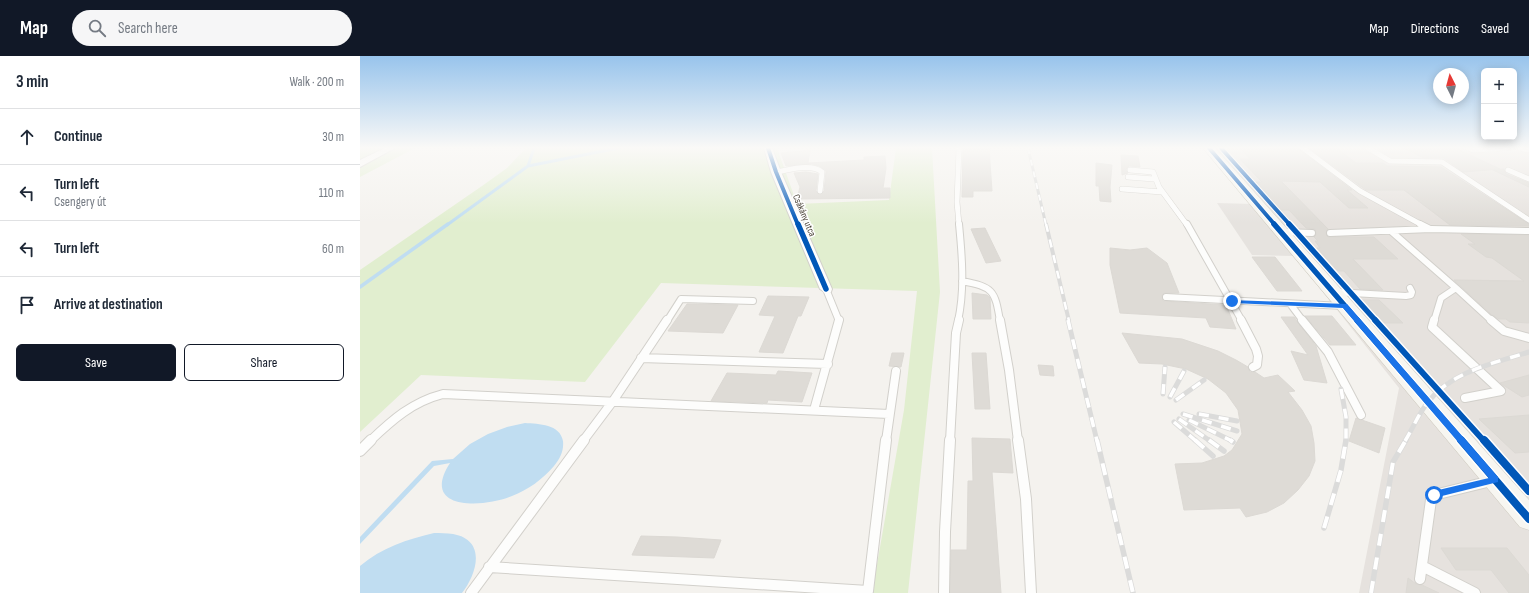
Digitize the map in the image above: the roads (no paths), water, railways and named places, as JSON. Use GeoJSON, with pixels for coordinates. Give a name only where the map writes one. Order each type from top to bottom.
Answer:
{"type":"FeatureCollection","features":[{"type":"Feature","properties":{"kind":"main road"},"geometry":{"type":"LineString","coordinates":[[1231,173],[1529,519]]}},
{"type":"Feature","properties":{"kind":"street","name":"Csákány utca"},"geometry":{"type":"LineString","coordinates":[[776,173],[826,289]]}},
{"type":"Feature","properties":{"kind":"lane"},"geometry":{"type":"LineString","coordinates":[[820,191],[822,173]]}},
{"type":"Feature","properties":{"kind":"lane"},"geometry":{"type":"LineString","coordinates":[[944,593],[945,532],[956,341],[962,281],[962,253],[958,202],[959,173]]}},
{"type":"Feature","properties":{"kind":"lane"},"geometry":{"type":"LineString","coordinates":[[1153,173],[1154,179],[1162,192],[1184,220],[1232,301],[1258,356],[1257,365],[1253,367]]}},
{"type":"Feature","properties":{"kind":"lane"},"geometry":{"type":"LineString","coordinates":[[1336,173],[1360,191],[1431,229]]}},
{"type":"Feature","properties":{"kind":"lane"},"geometry":{"type":"LineString","coordinates":[[1459,173],[1529,220]]}},
{"type":"Feature","properties":{"kind":"lane"},"geometry":{"type":"LineString","coordinates":[[1515,173],[1529,179]]}},
{"type":"Feature","properties":{"kind":"lane"},"geometry":{"type":"LineString","coordinates":[[1128,177],[1154,179]]}},
{"type":"Feature","properties":{"kind":"lane"},"geometry":{"type":"LineString","coordinates":[[1122,189],[1162,192]]}},
{"type":"Feature","properties":{"kind":"lane"},"geometry":{"type":"LineString","coordinates":[[1330,233],[1392,232],[1431,229],[1529,231]]}},
{"type":"Feature","properties":{"kind":"lane"},"geometry":{"type":"LineString","coordinates":[[1282,232],[1312,233]]}},
{"type":"Feature","properties":{"kind":"lane"},"geometry":{"type":"LineString","coordinates":[[1392,232],[1504,331],[1517,336],[1529,338]]}},
{"type":"Feature","properties":{"kind":"lane"},"geometry":{"type":"LineString","coordinates":[[962,281],[991,288],[996,298],[1009,370],[1026,499],[1031,593]]}},
{"type":"Feature","properties":{"kind":"lane"},"geometry":{"type":"LineString","coordinates":[[1166,297],[1291,304],[1339,299],[1350,292],[1402,297],[1411,295],[1412,292],[1410,288]]}},
{"type":"Feature","properties":{"kind":"lane"},"geometry":{"type":"LineString","coordinates":[[1456,288],[1441,298],[1432,327],[1501,392],[1465,398]]}},
{"type":"Feature","properties":{"kind":"lane"},"geometry":{"type":"LineString","coordinates":[[814,410],[839,324],[839,317],[826,289]]}},
{"type":"Feature","properties":{"kind":"lane"},"geometry":{"type":"LineString","coordinates":[[471,593],[613,401],[681,299],[753,302]]}},
{"type":"Feature","properties":{"kind":"lane"},"geometry":{"type":"LineString","coordinates":[[1291,304],[1328,352],[1361,415]]}},
{"type":"Feature","properties":{"kind":"lane"},"geometry":{"type":"LineString","coordinates":[[641,358],[828,364]]}},
{"type":"Feature","properties":{"kind":"lane"},"geometry":{"type":"LineString","coordinates":[[489,567],[868,592],[889,414],[896,371]]}},
{"type":"Feature","properties":{"kind":"lane"},"geometry":{"type":"LineString","coordinates":[[360,451],[399,413],[417,402],[443,394],[889,414]]}},
{"type":"Feature","properties":{"kind":"lane"},"geometry":{"type":"LineString","coordinates":[[1420,579],[1431,500],[1434,495],[1495,480]]}},
{"type":"Feature","properties":{"kind":"lane"},"geometry":{"type":"LineString","coordinates":[[1422,566],[1474,593]]}},
{"type":"Feature","properties":{"kind":"water"},"geometry":{"type":"Polygon","coordinates":[[[525,423],[553,428],[558,431],[563,441],[561,455],[558,461],[550,471],[535,484],[518,494],[500,500],[486,503],[459,502],[449,498],[443,490],[443,479],[450,463],[434,466],[360,544],[360,537],[432,461],[453,459],[470,444],[488,434],[507,427],[525,423]]]}},
{"type":"Feature","properties":{"kind":"water"},"geometry":{"type":"Polygon","coordinates":[[[434,533],[446,533],[464,537],[471,543],[475,550],[475,568],[472,577],[462,593],[360,593],[360,566],[386,549],[414,538],[434,533]]]}},
{"type":"Feature","properties":{"kind":"waterway"},"geometry":{"type":"LineString","coordinates":[[447,225],[518,173]]}},
{"type":"Feature","properties":{"kind":"waterway"},"geometry":{"type":"LineString","coordinates":[[360,287],[448,224]]}},
{"type":"Feature","properties":{"kind":"railway"},"geometry":{"type":"LineString","coordinates":[[1034,173],[1046,225]]}},
{"type":"Feature","properties":{"kind":"railway"},"geometry":{"type":"LineString","coordinates":[[1046,224],[1069,321]]}},
{"type":"Feature","properties":{"kind":"railway"},"geometry":{"type":"LineString","coordinates":[[1068,320],[1097,441]]}},
{"type":"Feature","properties":{"kind":"railway"},"geometry":{"type":"LineString","coordinates":[[1405,441],[1428,402],[1438,391],[1449,383],[1462,375],[1488,364],[1529,352]]}},
{"type":"Feature","properties":{"kind":"railway"},"geometry":{"type":"LineString","coordinates":[[1163,394],[1165,367]]}},
{"type":"Feature","properties":{"kind":"railway"},"geometry":{"type":"LineString","coordinates":[[1170,397],[1184,371]]}},
{"type":"Feature","properties":{"kind":"railway"},"geometry":{"type":"LineString","coordinates":[[1176,400],[1204,380]]}},
{"type":"Feature","properties":{"kind":"railway"},"geometry":{"type":"LineString","coordinates":[[1341,389],[1346,417],[1346,440]]}},
{"type":"Feature","properties":{"kind":"railway"},"geometry":{"type":"LineString","coordinates":[[1183,414],[1237,431]]}},
{"type":"Feature","properties":{"kind":"railway"},"geometry":{"type":"LineString","coordinates":[[1199,414],[1237,421]]}},
{"type":"Feature","properties":{"kind":"railway"},"geometry":{"type":"LineString","coordinates":[[1179,419],[1210,441]]}},
{"type":"Feature","properties":{"kind":"railway"},"geometry":{"type":"LineString","coordinates":[[1189,420],[1230,440]]}},
{"type":"Feature","properties":{"kind":"railway"},"geometry":{"type":"LineString","coordinates":[[1174,422],[1196,441]]}},
{"type":"Feature","properties":{"kind":"railway"},"geometry":{"type":"LineString","coordinates":[[1097,440],[1133,593]]}},
{"type":"Feature","properties":{"kind":"railway"},"geometry":{"type":"LineString","coordinates":[[1195,440],[1213,456]]}},
{"type":"Feature","properties":{"kind":"railway"},"geometry":{"type":"LineString","coordinates":[[1209,440],[1224,451]]}},
{"type":"Feature","properties":{"kind":"railway"},"geometry":{"type":"LineString","coordinates":[[1324,528],[1341,470],[1346,440]]}},
{"type":"Feature","properties":{"kind":"railway"},"geometry":{"type":"LineString","coordinates":[[1371,593],[1393,462],[1406,440]]}}]}
